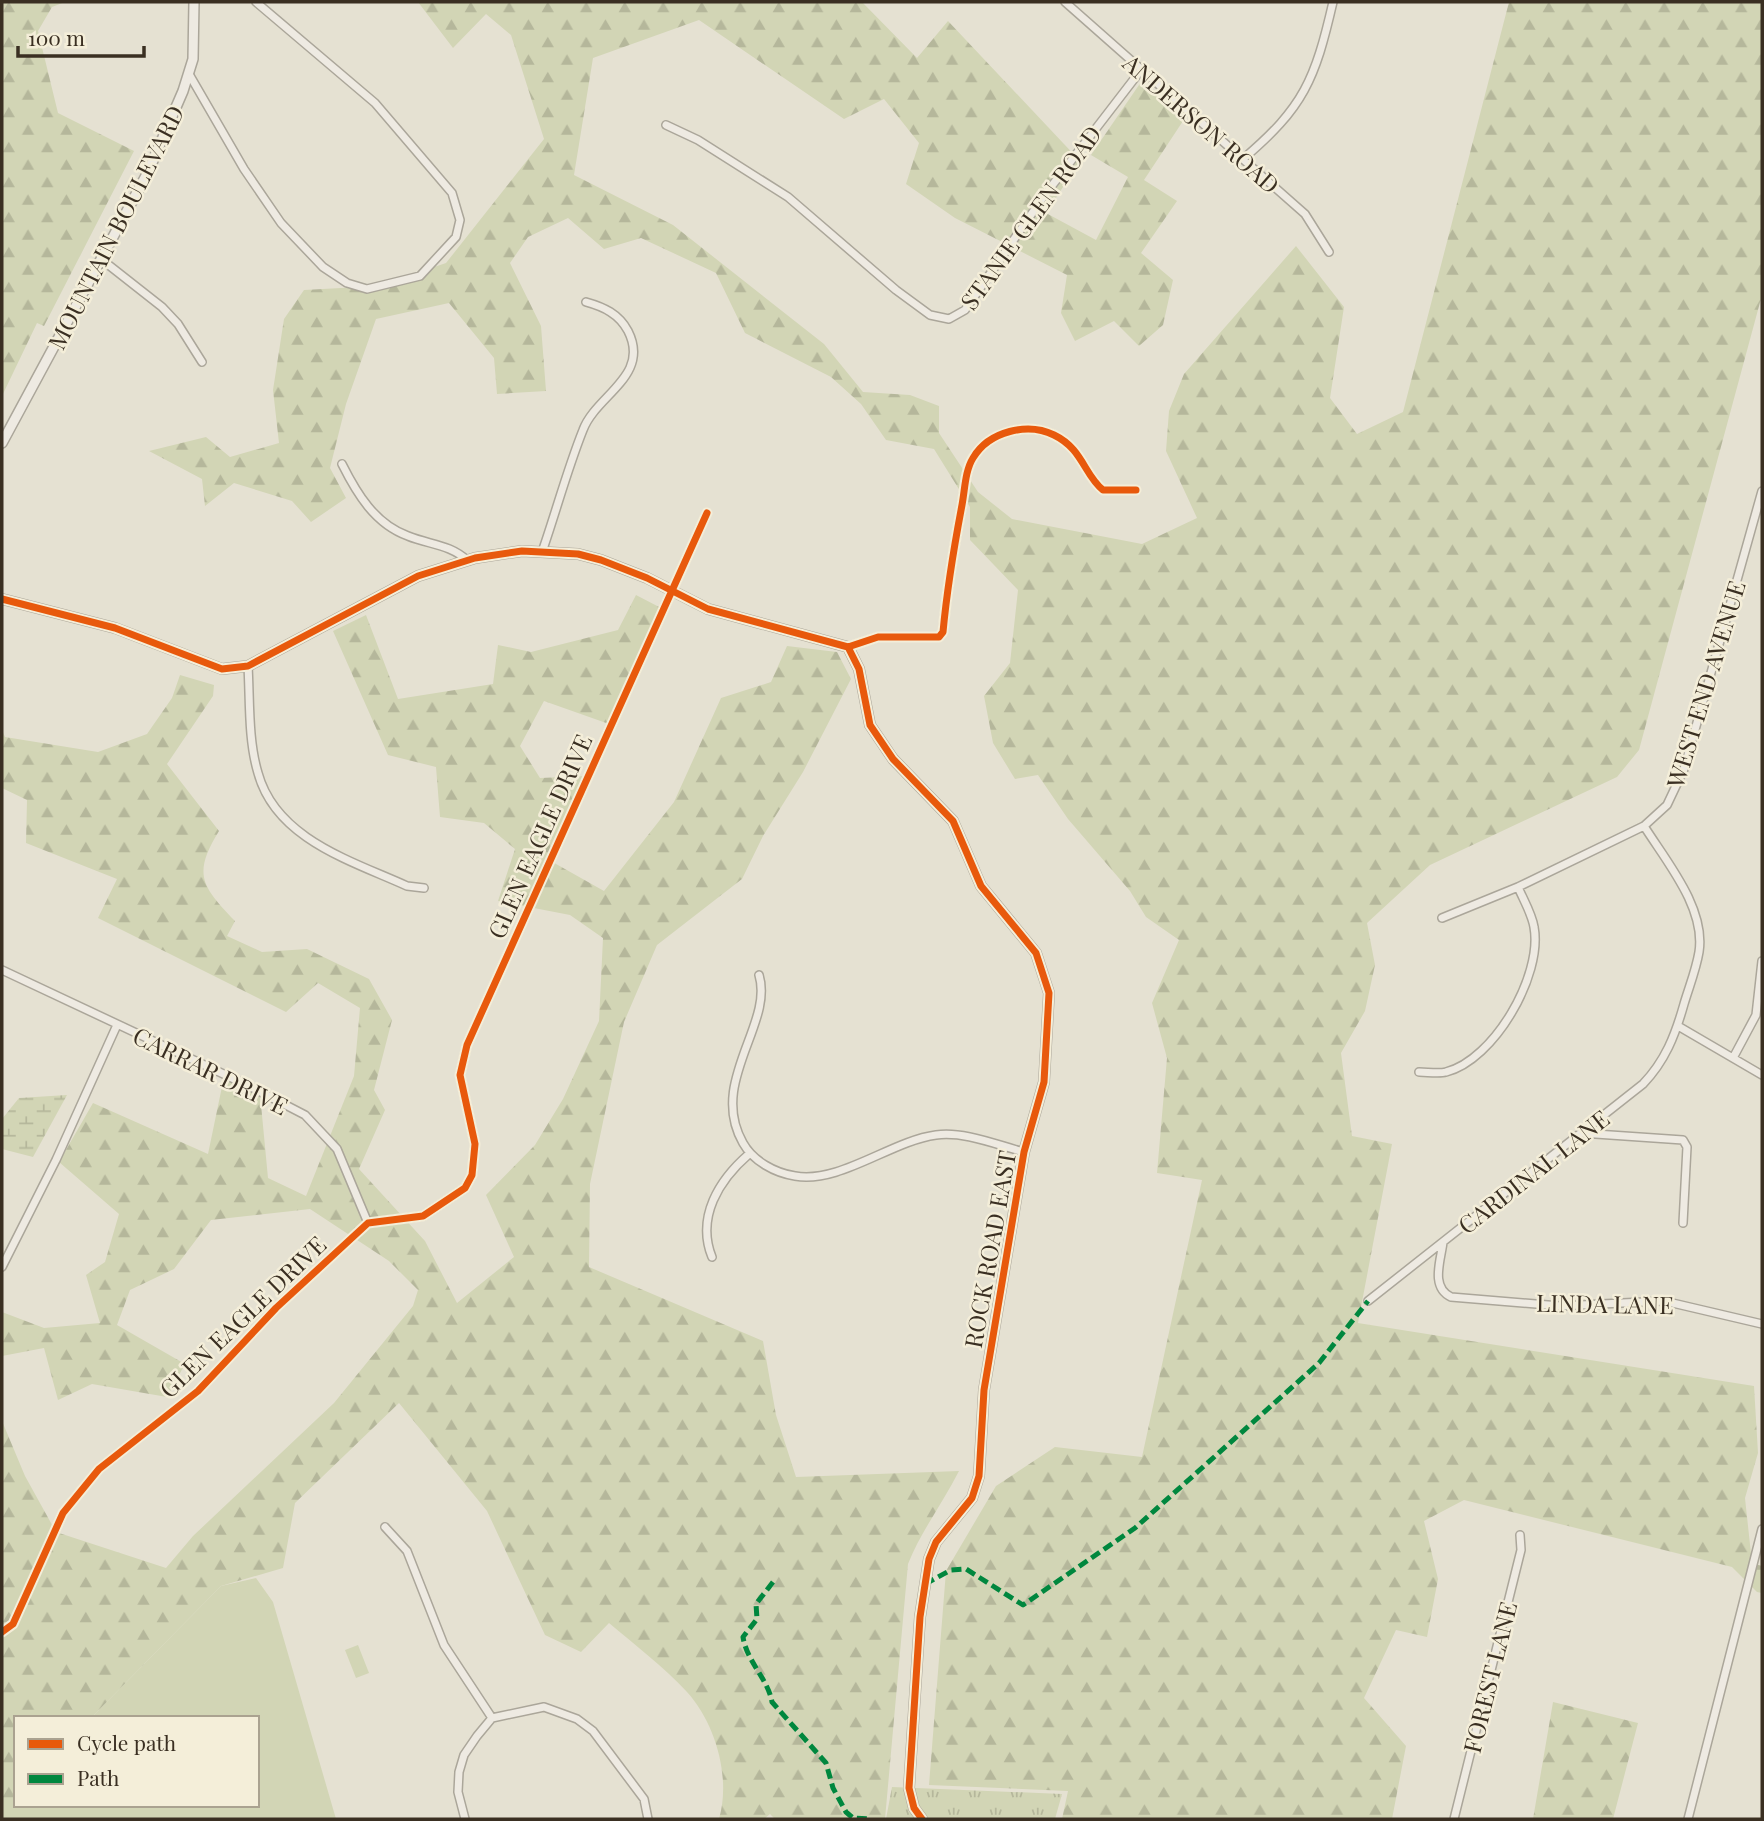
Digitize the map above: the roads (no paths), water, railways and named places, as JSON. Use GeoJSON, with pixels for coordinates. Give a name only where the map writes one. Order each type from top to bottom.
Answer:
{"type":"FeatureCollection","features":[{"type":"Feature","properties":{"kind":"street","name":"MOUNTAIN BOULEVARD"},"geometry":{"type":"LineString","coordinates":[[2,443],[148,172],[188,74],[196,38],[194,2]]}},
{"type":"Feature","properties":{"kind":"street"},"geometry":{"type":"LineString","coordinates":[[188,74],[244,169],[281,223],[323,267],[347,283],[367,289],[420,276],[456,237],[460,220],[452,193],[375,103],[256,2]]}},
{"type":"Feature","properties":{"kind":"street","name":"ANDERSON ROAD"},"geometry":{"type":"LineString","coordinates":[[1065,2],[1305,214],[1329,252]]}},
{"type":"Feature","properties":{"kind":"street"},"geometry":{"type":"LineString","coordinates":[[1243,159],[1278,129],[1299,102],[1323,46],[1333,2]]}},
{"type":"Feature","properties":{"kind":"street","name":"STANIE GLEN ROAD"},"geometry":{"type":"LineString","coordinates":[[666,125],[698,140],[788,197],[896,290],[930,315],[949,319],[965,310],[1044,196],[1140,70]]}},
{"type":"Feature","properties":{"kind":"street"},"geometry":{"type":"LineString","coordinates":[[101,259],[162,307],[178,324],[202,362]]}},
{"type":"Feature","properties":{"kind":"street"},"geometry":{"type":"LineString","coordinates":[[542,552],[583,427],[624,379],[634,362],[633,343],[624,323],[610,311],[586,302]]}},
{"type":"Feature","properties":{"kind":"street"},"geometry":{"type":"LineString","coordinates":[[2,599],[116,628],[222,669],[248,666],[418,576],[501,553],[578,554],[618,565],[670,591],[743,621],[770,624],[848,647],[878,637],[939,637],[943,632],[954,541],[968,469],[977,452],[991,442],[1021,428],[1039,428],[1067,443],[1103,490],[1136,490]]}},
{"type":"Feature","properties":{"kind":"street"},"geometry":{"type":"LineString","coordinates":[[342,464],[365,505],[391,527],[405,536],[457,550],[468,561]]}},
{"type":"Feature","properties":{"kind":"street","name":"WEST END AVENUE"},"geometry":{"type":"LineString","coordinates":[[1442,918],[1518,887],[1644,826],[1667,805],[1684,769],[1762,491]]}},
{"type":"Feature","properties":{"kind":"street","name":"GLEN EAGLE DRIVE"},"geometry":{"type":"LineString","coordinates":[[2,1632],[13,1624],[63,1513],[91,1477],[198,1391],[276,1308],[368,1223],[423,1216],[465,1188],[471,1177],[475,1144],[460,1075],[464,1052],[707,513]]}},
{"type":"Feature","properties":{"kind":"street","name":"ROCK ROAD EAST"},"geometry":{"type":"LineString","coordinates":[[848,647],[859,669],[870,725],[879,741],[953,821],[981,886],[1036,953],[1049,993],[1049,1041],[1037,1114],[1024,1152],[985,1390],[979,1476],[972,1498],[936,1542],[925,1584],[909,1788],[919,1817]]}},
{"type":"Feature","properties":{"kind":"street"},"geometry":{"type":"LineString","coordinates":[[248,666],[258,776],[285,820],[313,842],[407,887],[424,888]]}},
{"type":"Feature","properties":{"kind":"street"},"geometry":{"type":"LineString","coordinates":[[1644,826],[1678,880],[1696,919],[1699,954],[1678,1026],[1762,1075]]}},
{"type":"Feature","properties":{"kind":"street"},"geometry":{"type":"LineString","coordinates":[[1419,1072],[1446,1073],[1466,1062],[1510,1018],[1526,989],[1534,957],[1534,927],[1518,887]]}},
{"type":"Feature","properties":{"kind":"street"},"geometry":{"type":"LineString","coordinates":[[1732,1058],[1756,1015],[1762,961]]}},
{"type":"Feature","properties":{"kind":"street","name":"CARRAR DRIVE"},"geometry":{"type":"LineString","coordinates":[[2,970],[305,1115],[337,1149],[368,1223]]}},
{"type":"Feature","properties":{"kind":"street"},"geometry":{"type":"LineString","coordinates":[[758,975],[761,995],[732,1102],[736,1127],[749,1154],[780,1172],[807,1177],[830,1173],[936,1135],[960,1136],[1024,1152]]}},
{"type":"Feature","properties":{"kind":"street"},"geometry":{"type":"LineString","coordinates":[[2,1267],[56,1160],[117,1025]]}},
{"type":"Feature","properties":{"kind":"street","name":"CARDINAL LANE"},"geometry":{"type":"LineString","coordinates":[[1368,1301],[1643,1084],[1659,1067],[1678,1026]]}},
{"type":"Feature","properties":{"kind":"street"},"geometry":{"type":"LineString","coordinates":[[1580,1133],[1683,1140],[1687,1147],[1683,1223]]}},
{"type":"Feature","properties":{"kind":"street"},"geometry":{"type":"LineString","coordinates":[[712,1257],[705,1236],[715,1194],[725,1177],[749,1154]]}},
{"type":"Feature","properties":{"kind":"street","name":"LINDA LANE"},"geometry":{"type":"LineString","coordinates":[[1443,1242],[1438,1280],[1446,1295],[1560,1306],[1664,1301],[1762,1324]]}},
{"type":"Feature","properties":{"kind":"street"},"geometry":{"type":"LineString","coordinates":[[385,1527],[407,1551],[444,1645],[492,1718]]}},
{"type":"Feature","properties":{"kind":"street"},"geometry":{"type":"LineString","coordinates":[[1688,1819],[1762,1529]]}},
{"type":"Feature","properties":{"kind":"street","name":"FOREST LANE"},"geometry":{"type":"LineString","coordinates":[[1454,1819],[1521,1550],[1520,1535]]}},
{"type":"Feature","properties":{"kind":"street"},"geometry":{"type":"LineString","coordinates":[[465,1819],[458,1792],[459,1772],[464,1755],[492,1718],[544,1707],[577,1719],[593,1731],[644,1799],[648,1819]]}}]}
